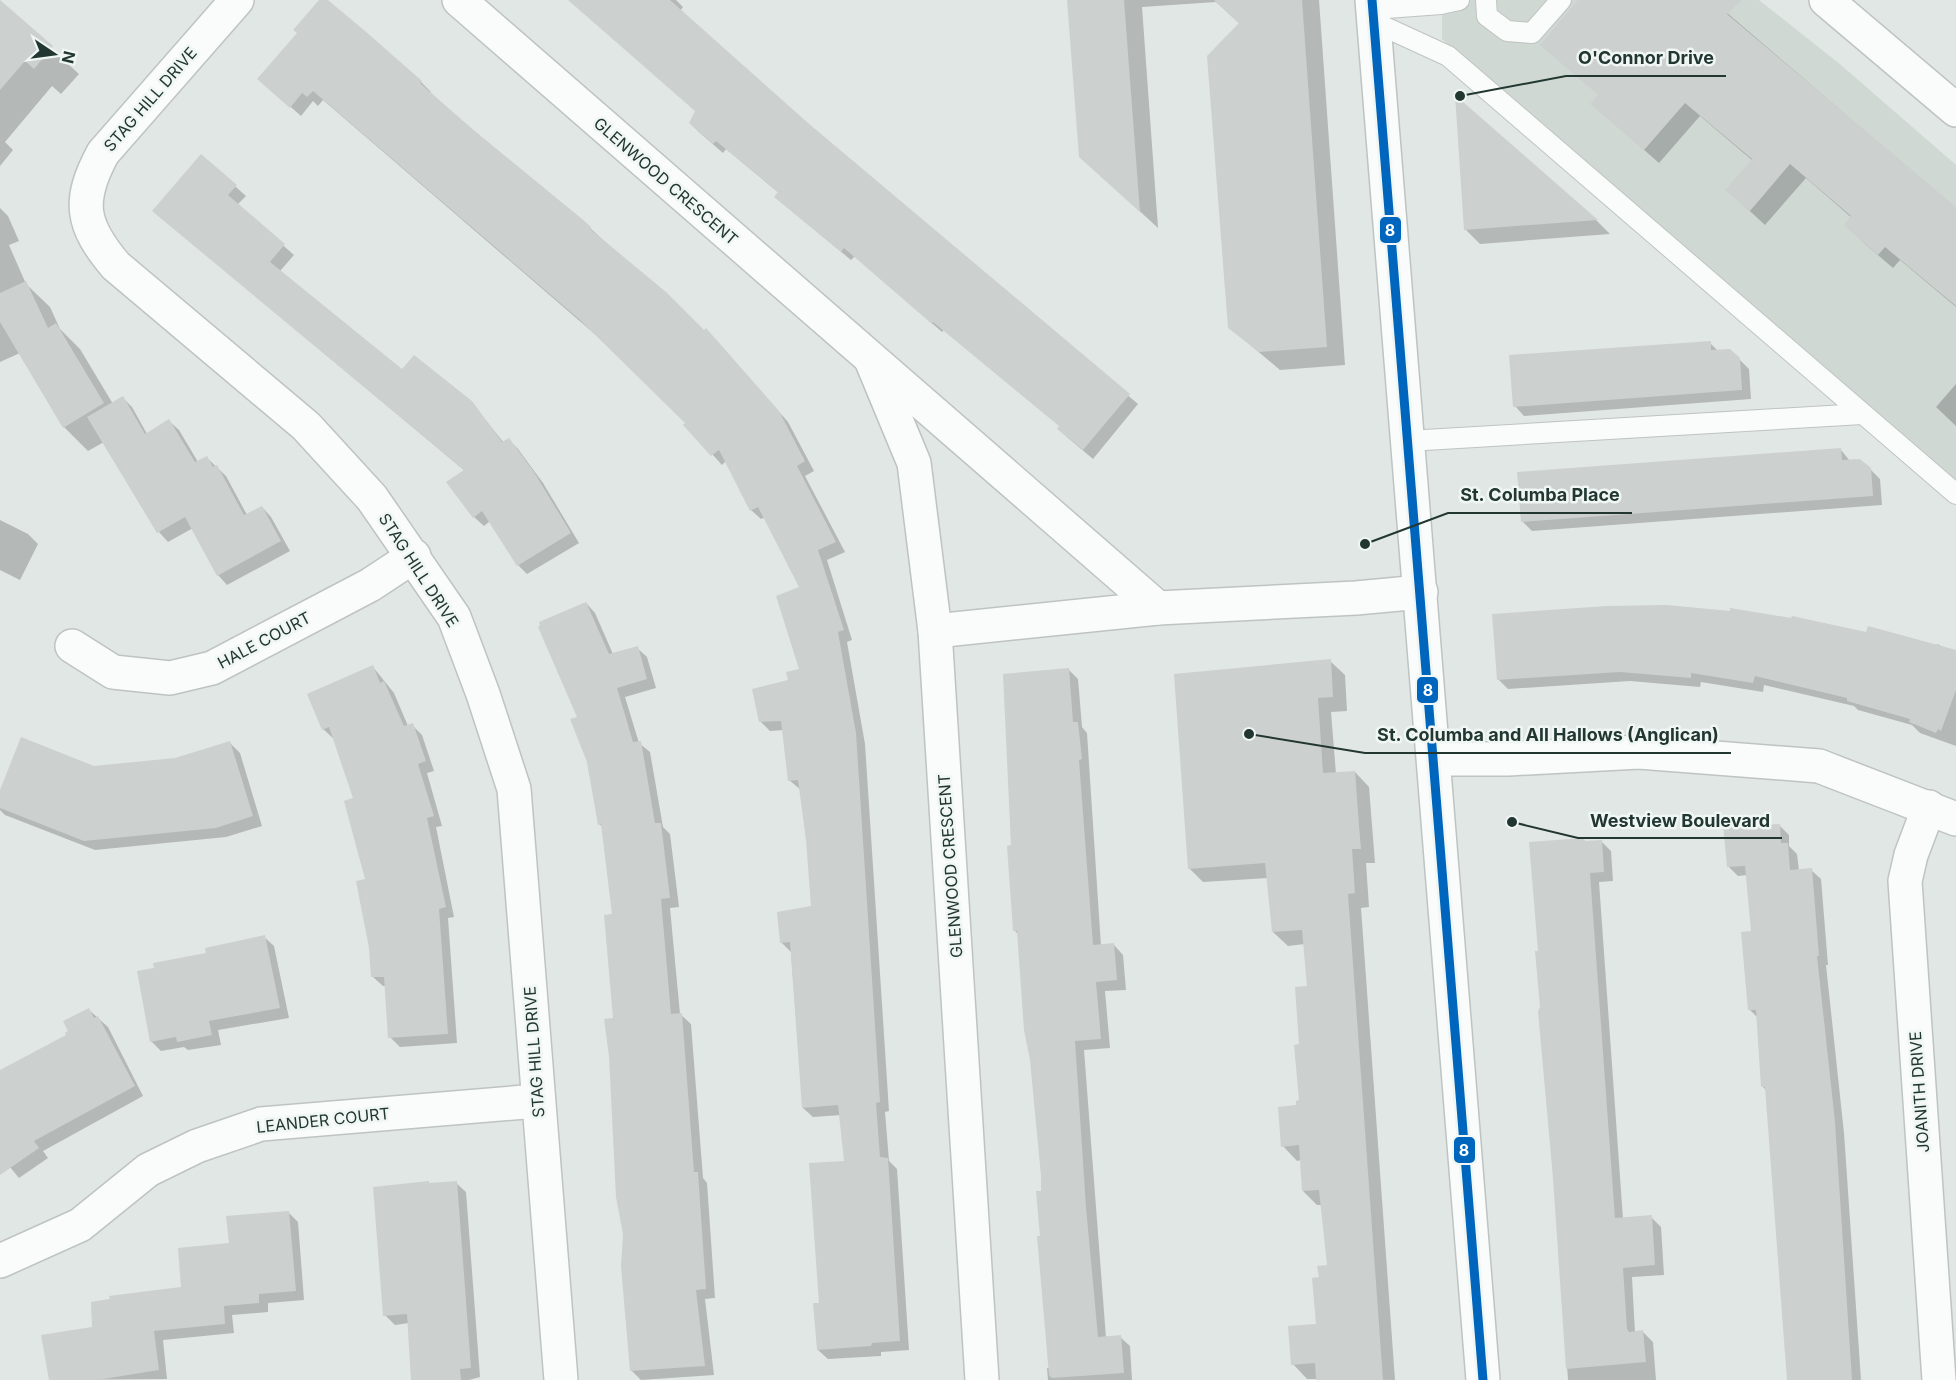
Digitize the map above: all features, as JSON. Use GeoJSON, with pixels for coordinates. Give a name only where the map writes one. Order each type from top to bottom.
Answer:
{"type":"FeatureCollection","features":[{"type":"Feature","properties":{"kind":"street","name":"STAG HILL DRIVE"},"geometry":{"type":"LineString","coordinates":[[237,0],[103,153],[89,179],[85,207],[92,230],[102,249],[116,266],[306,426],[372,498],[454,617],[483,694],[514,789],[537,1101],[561,1380]]}},
{"type":"Feature","properties":{"kind":"street","name":"GLENWOOD CRESCENT"},"geometry":{"type":"LineString","coordinates":[[459,0],[872,362],[1158,608]]}},
{"type":"Feature","properties":{"kind":"street"},"geometry":{"type":"LineString","coordinates":[[1826,0],[1956,110]]}},
{"type":"Feature","properties":{"kind":"street"},"geometry":{"type":"LineString","coordinates":[[1373,10],[1483,1380]]}},
{"type":"Feature","properties":{"kind":"street","name":"GLENWOOD CRESCENT"},"geometry":{"type":"LineString","coordinates":[[872,362],[914,463],[935,631],[982,1380]]}},
{"type":"Feature","properties":{"kind":"street","name":"HALE COURT"},"geometry":{"type":"LineString","coordinates":[[72,646],[113,672],[170,678],[212,668],[370,585],[414,556]]}},
{"type":"Feature","properties":{"kind":"street"},"geometry":{"type":"LineString","coordinates":[[935,631],[1158,608],[1421,592]]}},
{"type":"Feature","properties":{"kind":"street"},"geometry":{"type":"LineString","coordinates":[[1434,759],[1508,759],[1639,752],[1818,766],[1942,813]]}},
{"type":"Feature","properties":{"kind":"street","name":"JOANITH DRIVE"},"geometry":{"type":"LineString","coordinates":[[1939,1380],[1905,881],[1911,855],[1942,813]]}},
{"type":"Feature","properties":{"kind":"street","name":"LEANDER COURT"},"geometry":{"type":"LineString","coordinates":[[0,1261],[80,1225],[148,1170],[197,1146],[261,1124],[537,1101]]}},
{"type":"Feature","properties":{"kind":"lane"},"geometry":{"type":"LineString","coordinates":[[1373,10],[1441,4],[1459,0]]}},
{"type":"Feature","properties":{"kind":"lane"},"geometry":{"type":"LineString","coordinates":[[1486,0],[1487,16],[1507,31],[1533,33],[1561,0]]}},
{"type":"Feature","properties":{"kind":"lane"},"geometry":{"type":"LineString","coordinates":[[1373,10],[1448,56],[1956,494]]}},
{"type":"Feature","properties":{"kind":"lane"},"geometry":{"type":"LineString","coordinates":[[1408,441],[1862,414]]}},
{"type":"Feature","properties":{"kind":"shaded area"},"geometry":{"type":"Polygon","coordinates":[[[1442,0],[1759,0],[1841,65],[1956,165],[1956,486],[1442,39],[1442,0]]]}},
{"type":"Feature","properties":{"kind":"building"},"geometry":{"type":"Polygon","coordinates":[[[0,0],[53,46],[34,69],[25,61],[0,90],[0,0]]]}},
{"type":"Feature","properties":{"kind":"building"},"geometry":{"type":"Polygon","coordinates":[[[319,0],[328,0],[365,31],[471,128],[582,219],[591,227],[590,229],[666,292],[704,330],[706,328],[779,411],[805,461],[797,466],[836,542],[818,550],[844,630],[838,632],[856,733],[880,1102],[876,1103],[880,1157],[888,1158],[900,1341],[872,1343],[871,1346],[817,1350],[813,1303],[819,1303],[809,1163],[844,1161],[838,1105],[802,1108],[790,942],[780,943],[777,912],[811,906],[806,840],[798,780],[788,781],[781,721],[759,722],[752,689],[788,680],[786,672],[799,669],[776,596],[799,587],[758,507],[750,511],[719,450],[711,456],[683,425],[685,423],[579,319],[313,91],[307,97],[302,93],[290,108],[257,79],[297,33],[293,30],[319,0]]]}},
{"type":"Feature","properties":{"kind":"building"},"geometry":{"type":"Polygon","coordinates":[[[568,0],[670,0],[808,123],[1130,394],[1083,450],[1057,429],[1059,426],[933,322],[932,324],[844,248],[841,252],[774,197],[778,192],[716,141],[713,144],[689,123],[695,111],[568,0]]]}},
{"type":"Feature","properties":{"kind":"building"},"geometry":{"type":"Polygon","coordinates":[[[1067,0],[1124,0],[1140,212],[1079,157],[1067,0]]]}},
{"type":"Feature","properties":{"kind":"building"},"geometry":{"type":"Polygon","coordinates":[[[1214,0],[1302,0],[1327,347],[1259,352],[1228,328],[1207,56],[1239,23],[1214,0]]]}},
{"type":"Feature","properties":{"kind":"building"},"geometry":{"type":"Polygon","coordinates":[[[1578,0],[1742,0],[1727,14],[1956,207],[1956,306],[1885,247],[1878,255],[1844,225],[1851,216],[1790,164],[1750,211],[1725,190],[1752,159],[1685,103],[1644,150],[1590,104],[1598,95],[1540,45],[1578,0]]]}},
{"type":"Feature","properties":{"kind":"building"},"geometry":{"type":"Polygon","coordinates":[[[1455,95],[1598,220],[1464,230],[1455,95]]]}},
{"type":"Feature","properties":{"kind":"building"},"geometry":{"type":"Polygon","coordinates":[[[201,154],[237,185],[228,195],[285,244],[270,262],[402,369],[414,355],[472,401],[502,442],[509,438],[534,472],[571,533],[517,566],[482,511],[473,518],[446,482],[464,470],[152,211],[201,154]]]}},
{"type":"Feature","properties":{"kind":"building"},"geometry":{"type":"Polygon","coordinates":[[[26,281],[48,328],[56,323],[104,403],[63,428],[0,322],[0,293],[26,281]]]}},
{"type":"Feature","properties":{"kind":"building"},"geometry":{"type":"Polygon","coordinates":[[[1711,341],[1711,350],[1730,349],[1740,358],[1742,390],[1513,407],[1509,355],[1711,341]]]}},
{"type":"Feature","properties":{"kind":"building"},"geometry":{"type":"Polygon","coordinates":[[[123,396],[145,434],[169,419],[195,462],[207,456],[213,467],[217,465],[244,515],[262,506],[281,541],[217,576],[185,517],[157,533],[87,417],[123,396]]]}},
{"type":"Feature","properties":{"kind":"building"},"geometry":{"type":"Polygon","coordinates":[[[1841,448],[1842,460],[1860,459],[1871,468],[1873,496],[1521,522],[1517,472],[1841,448]]]}},
{"type":"Feature","properties":{"kind":"building"},"geometry":{"type":"Polygon","coordinates":[[[586,602],[609,654],[638,646],[647,679],[617,688],[633,742],[641,741],[655,823],[661,823],[670,898],[661,899],[671,1014],[682,1013],[694,1172],[698,1172],[706,1289],[696,1290],[705,1366],[630,1371],[621,1266],[623,1234],[616,1197],[609,1056],[604,1019],[613,1018],[604,915],[612,914],[601,824],[598,825],[587,762],[570,719],[577,717],[538,627],[539,622],[586,602]]]}},
{"type":"Feature","properties":{"kind":"building"},"geometry":{"type":"Polygon","coordinates":[[[1667,605],[1730,611],[1730,608],[1791,618],[1792,616],[1866,632],[1868,626],[1956,650],[1956,690],[1941,731],[1938,729],[1936,733],[1909,722],[1910,719],[1847,701],[1847,698],[1755,676],[1753,683],[1691,673],[1691,678],[1620,672],[1497,680],[1492,614],[1607,606],[1667,605]]]}},
{"type":"Feature","properties":{"kind":"building"},"geometry":{"type":"Polygon","coordinates":[[[1331,659],[1333,697],[1318,698],[1323,773],[1355,771],[1361,849],[1352,849],[1355,893],[1348,894],[1383,1380],[1316,1380],[1315,1363],[1291,1365],[1288,1326],[1316,1324],[1312,1278],[1319,1277],[1317,1266],[1327,1265],[1319,1190],[1302,1191],[1299,1145],[1281,1147],[1278,1107],[1296,1105],[1296,1101],[1299,1100],[1294,1045],[1299,1044],[1295,987],[1307,986],[1302,930],[1272,932],[1265,863],[1188,869],[1174,674],[1331,659]]]}},
{"type":"Feature","properties":{"kind":"building"},"geometry":{"type":"Polygon","coordinates":[[[373,665],[380,683],[384,681],[404,726],[413,723],[426,761],[418,764],[434,816],[427,818],[446,907],[439,909],[448,1034],[388,1038],[384,977],[371,977],[369,948],[356,881],[365,879],[344,801],[353,798],[329,727],[322,730],[307,694],[373,665]]]}},
{"type":"Feature","properties":{"kind":"building"},"geometry":{"type":"Polygon","coordinates":[[[1069,668],[1073,722],[1078,722],[1082,759],[1079,760],[1093,945],[1114,943],[1117,980],[1096,982],[1101,1039],[1075,1041],[1086,1207],[1098,1337],[1121,1335],[1124,1373],[1052,1378],[1049,1375],[1037,1236],[1040,1236],[1036,1191],[1041,1191],[1041,1176],[1030,1060],[1024,1030],[1017,931],[1013,931],[1007,846],[1011,845],[1003,674],[1069,668]]]}},
{"type":"Feature","properties":{"kind":"building"},"geometry":{"type":"Polygon","coordinates":[[[21,737],[94,766],[175,758],[230,741],[253,816],[216,828],[84,841],[0,808],[0,790],[21,737]]]}},
{"type":"Feature","properties":{"kind":"building"},"geometry":{"type":"Polygon","coordinates":[[[1756,822],[1756,825],[1780,824],[1781,843],[1788,843],[1790,870],[1812,868],[1819,956],[1817,956],[1835,1122],[1852,1380],[1787,1380],[1765,1087],[1761,1087],[1756,1010],[1748,1010],[1741,932],[1751,931],[1745,866],[1727,867],[1723,824],[1756,822]]]}},
{"type":"Feature","properties":{"kind":"building"},"geometry":{"type":"Polygon","coordinates":[[[1584,838],[1584,841],[1602,840],[1604,872],[1590,873],[1615,1218],[1652,1215],[1655,1265],[1623,1268],[1627,1329],[1629,1332],[1643,1330],[1646,1362],[1566,1369],[1553,1178],[1538,1011],[1540,1007],[1535,951],[1538,951],[1529,842],[1584,838]]]}},
{"type":"Feature","properties":{"kind":"building"},"geometry":{"type":"Polygon","coordinates":[[[265,935],[280,1008],[209,1021],[212,1035],[177,1042],[176,1037],[150,1042],[137,971],[154,968],[153,963],[206,953],[205,948],[265,935]]]}},
{"type":"Feature","properties":{"kind":"building"},"geometry":{"type":"Polygon","coordinates":[[[89,1008],[94,1018],[98,1016],[135,1086],[34,1141],[39,1148],[0,1175],[0,1070],[66,1035],[68,1031],[63,1021],[89,1008]]]}},
{"type":"Feature","properties":{"kind":"building"},"geometry":{"type":"Polygon","coordinates":[[[429,1181],[429,1183],[457,1181],[471,1368],[460,1369],[461,1380],[411,1380],[407,1314],[383,1316],[373,1187],[429,1181]]]}},
{"type":"Feature","properties":{"kind":"building"},"geometry":{"type":"Polygon","coordinates":[[[289,1211],[296,1291],[259,1294],[259,1303],[224,1306],[225,1324],[154,1331],[159,1370],[97,1380],[49,1380],[41,1335],[92,1327],[91,1302],[110,1299],[109,1296],[181,1287],[178,1248],[229,1243],[226,1216],[289,1211]]]}},
{"type":"Feature","properties":{"kind":"transit line","name":"8"},"geometry":{"type":"LineString","coordinates":[[1372,0],[1483,1380]]}},
{"type":"Feature","properties":{"kind":"place","name":"O'Connor Drive"},"geometry":{"type":"Point","coordinates":[1460,96]}},
{"type":"Feature","properties":{"kind":"place","name":"St. Columba Place"},"geometry":{"type":"Point","coordinates":[1365,544]}},
{"type":"Feature","properties":{"kind":"place","name":"St. Columba and All Hallows (Anglican)"},"geometry":{"type":"Point","coordinates":[1249,734]}},
{"type":"Feature","properties":{"kind":"place","name":"Westview Boulevard"},"geometry":{"type":"Point","coordinates":[1512,822]}}]}
